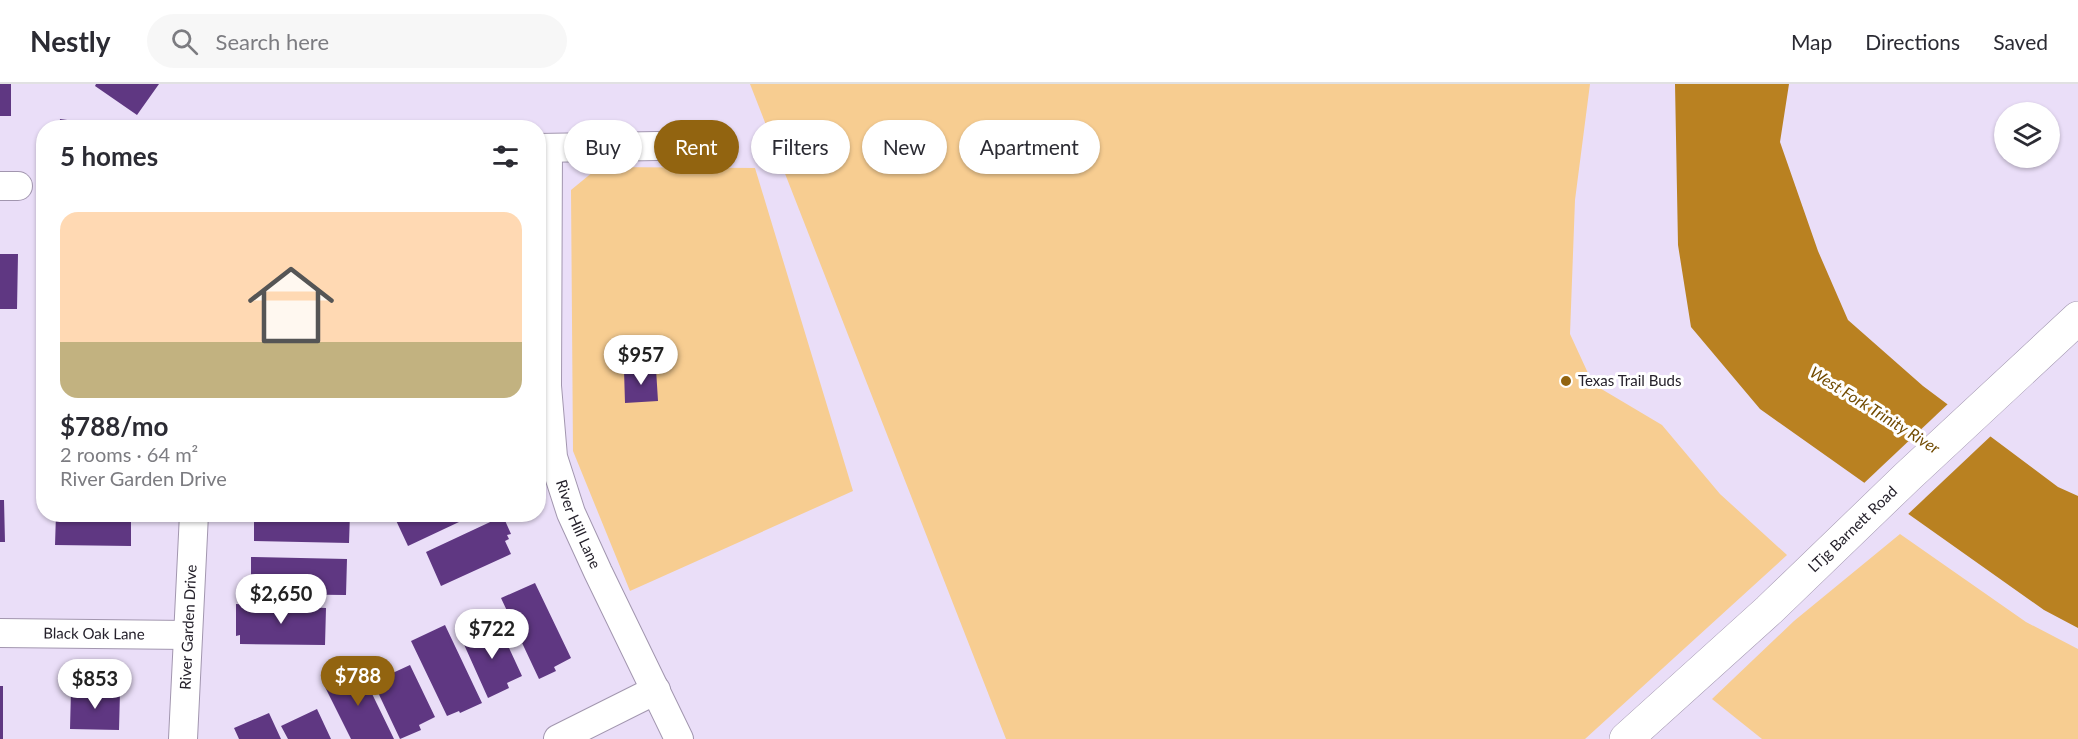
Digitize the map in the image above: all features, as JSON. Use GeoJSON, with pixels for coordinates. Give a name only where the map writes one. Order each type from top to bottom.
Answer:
{"type":"FeatureCollection","features":[{"type":"Feature","properties":{"kind":"street"},"geometry":{"type":"LineString","coordinates":[[546,148],[654,146]]}},
{"type":"Feature","properties":{"kind":"street","name":"LTjg Barnett Road"},"geometry":{"type":"LineString","coordinates":[[1626,739],[1769,610],[2078,318]]}},
{"type":"Feature","properties":{"kind":"street","name":"River Hill Lane"},"geometry":{"type":"LineString","coordinates":[[546,326],[547,386],[554,457],[571,513],[679,739]]}},
{"type":"Feature","properties":{"kind":"street","name":"River Garden Drive"},"geometry":{"type":"LineString","coordinates":[[183,739],[194,522]]}},
{"type":"Feature","properties":{"kind":"street","name":"Black Oak Lane"},"geometry":{"type":"LineString","coordinates":[[0,633],[189,635]]}},
{"type":"Feature","properties":{"kind":"street"},"geometry":{"type":"LineString","coordinates":[[558,739],[656,690]]}},
{"type":"Feature","properties":{"kind":"shaded area"},"geometry":{"type":"Polygon","coordinates":[[[750,84],[1590,84],[1575,200],[1570,334],[1593,384],[1662,425],[1720,494],[1787,555],[1585,739],[1006,739],[785,174],[850,174],[850,120],[764,120],[750,84]]]}},
{"type":"Feature","properties":{"kind":"shaded area"},"geometry":{"type":"Polygon","coordinates":[[[642,167],[654,167],[654,174],[739,174],[739,168],[751,168],[751,174],[757,174],[853,491],[630,591],[573,451],[571,190],[590,174],[642,174],[642,167]]]}},
{"type":"Feature","properties":{"kind":"shaded area"},"geometry":{"type":"Polygon","coordinates":[[[1900,534],[2026,622],[2078,649],[2078,739],[1762,739],[1712,699],[1794,621],[1900,534]]]}},
{"type":"Feature","properties":{"kind":"water","name":"West Fork Trinity River"},"geometry":{"type":"Polygon","coordinates":[[[1675,84],[1789,84],[1780,142],[1818,251],[1848,320],[1923,386],[2058,487],[2078,496],[2078,628],[2044,610],[1760,409],[1691,327],[1678,245],[1675,84]]]}},
{"type":"Feature","properties":{"kind":"pier"},"geometry":{"type":"Polygon","coordinates":[[[1950,402],[1993,434],[1906,516],[1862,485],[1950,402]]]}},
{"type":"Feature","properties":{"kind":"building"},"geometry":{"type":"Polygon","coordinates":[[[0,84],[11,84],[11,116],[0,116],[0,84]]]}},
{"type":"Feature","properties":{"kind":"building"},"geometry":{"type":"Polygon","coordinates":[[[96,84],[159,84],[137,115],[95,86],[96,84]]]}},
{"type":"Feature","properties":{"kind":"building"},"geometry":{"type":"Polygon","coordinates":[[[0,254],[18,254],[17,309],[0,309],[0,254]]]}},
{"type":"Feature","properties":{"kind":"building"},"geometry":{"type":"Polygon","coordinates":[[[656,369],[658,401],[625,403],[624,370],[656,369]]]}},
{"type":"Feature","properties":{"kind":"building"},"geometry":{"type":"Polygon","coordinates":[[[0,500],[4,500],[5,542],[0,542],[0,500]]]}},
{"type":"Feature","properties":{"kind":"building"},"geometry":{"type":"Polygon","coordinates":[[[56,522],[131,522],[131,546],[55,545],[56,522]]]}},
{"type":"Feature","properties":{"kind":"building"},"geometry":{"type":"Polygon","coordinates":[[[254,522],[350,522],[349,543],[254,541],[254,522]]]}},
{"type":"Feature","properties":{"kind":"building"},"geometry":{"type":"Polygon","coordinates":[[[397,522],[459,522],[408,546],[397,522]]]}},
{"type":"Feature","properties":{"kind":"building"},"geometry":{"type":"Polygon","coordinates":[[[490,522],[506,522],[511,534],[507,535],[509,539],[505,541],[511,554],[441,586],[426,552],[490,522]]]}},
{"type":"Feature","properties":{"kind":"building"},"geometry":{"type":"Polygon","coordinates":[[[251,557],[347,559],[346,595],[251,594],[251,557]]]}},
{"type":"Feature","properties":{"kind":"building"},"geometry":{"type":"Polygon","coordinates":[[[535,583],[571,658],[554,667],[556,671],[539,679],[501,598],[535,583]]]}},
{"type":"Feature","properties":{"kind":"building"},"geometry":{"type":"Polygon","coordinates":[[[236,604],[326,608],[325,645],[240,644],[240,635],[236,636],[236,604]]]}},
{"type":"Feature","properties":{"kind":"building"},"geometry":{"type":"Polygon","coordinates":[[[498,624],[522,676],[507,683],[509,688],[488,698],[462,640],[498,624]]]}},
{"type":"Feature","properties":{"kind":"building"},"geometry":{"type":"Polygon","coordinates":[[[445,625],[482,703],[447,716],[411,641],[445,625]]]}},
{"type":"Feature","properties":{"kind":"building"},"geometry":{"type":"Polygon","coordinates":[[[410,665],[435,717],[419,725],[421,730],[400,739],[373,682],[410,665]]]}},
{"type":"Feature","properties":{"kind":"building"},"geometry":{"type":"Polygon","coordinates":[[[359,667],[394,739],[351,739],[324,685],[359,667]]]}},
{"type":"Feature","properties":{"kind":"building"},"geometry":{"type":"Polygon","coordinates":[[[0,686],[3,686],[3,739],[0,739],[0,686]]]}},
{"type":"Feature","properties":{"kind":"building"},"geometry":{"type":"Polygon","coordinates":[[[71,690],[120,692],[119,730],[70,729],[71,690]]]}},
{"type":"Feature","properties":{"kind":"building"},"geometry":{"type":"Polygon","coordinates":[[[317,709],[331,739],[288,739],[281,726],[317,709]]]}},
{"type":"Feature","properties":{"kind":"building"},"geometry":{"type":"Polygon","coordinates":[[[269,713],[281,739],[239,739],[234,728],[269,713]]]}},
{"type":"Feature","properties":{"kind":"place","name":"Texas Trail Buds"},"geometry":{"type":"Point","coordinates":[1566,381]}}]}
